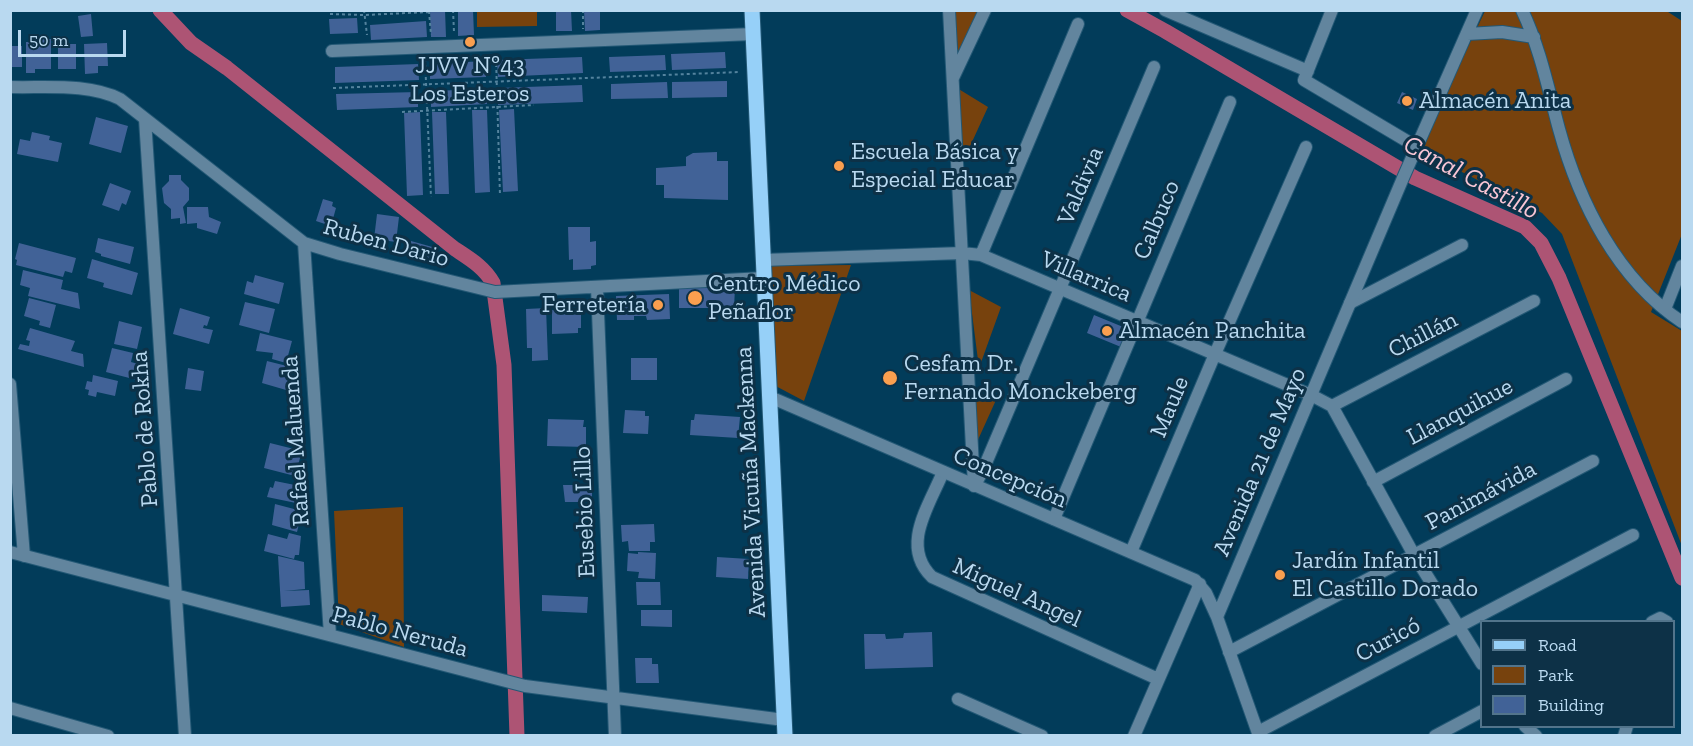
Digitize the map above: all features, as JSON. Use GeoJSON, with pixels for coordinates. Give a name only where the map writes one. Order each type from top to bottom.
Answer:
{"type":"FeatureCollection","features":[{"type":"Feature","properties":{"kind":"main road","name":"Avenida Vicuña Mackenna"},"geometry":{"type":"LineString","coordinates":[[752,10],[784,728]]}},
{"type":"Feature","properties":{"kind":"street"},"geometry":{"type":"LineString","coordinates":[[949,10],[974,486]]}},
{"type":"Feature","properties":{"kind":"street"},"geometry":{"type":"LineString","coordinates":[[953,79],[985,10]]}},
{"type":"Feature","properties":{"kind":"street"},"geometry":{"type":"LineString","coordinates":[[1165,10],[1306,75],[1417,147]]}},
{"type":"Feature","properties":{"kind":"street"},"geometry":{"type":"LineString","coordinates":[[1306,75],[1332,10]]}},
{"type":"Feature","properties":{"kind":"street","name":"Avenida 21 de Mayo"},"geometry":{"type":"LineString","coordinates":[[1217,617],[1403,178],[1477,10]]}},
{"type":"Feature","properties":{"kind":"street"},"geometry":{"type":"LineString","coordinates":[[1522,10],[1534,37],[1566,153],[1587,205],[1621,263],[1646,292],[1683,322]]}},
{"type":"Feature","properties":{"kind":"street"},"geometry":{"type":"LineString","coordinates":[[981,255],[1078,24]]}},
{"type":"Feature","properties":{"kind":"street"},"geometry":{"type":"LineString","coordinates":[[1467,34],[1502,32],[1534,37]]}},
{"type":"Feature","properties":{"kind":"street"},"geometry":{"type":"LineString","coordinates":[[332,51],[753,34]]}},
{"type":"Feature","properties":{"kind":"street","name":"Valdivia"},"geometry":{"type":"LineString","coordinates":[[974,486],[983,470],[1154,67]]}},
{"type":"Feature","properties":{"kind":"street","name":"Ruben Dario"},"geometry":{"type":"LineString","coordinates":[[10,87],[88,89],[107,93],[120,99],[304,243],[340,254],[495,292],[764,278]]}},
{"type":"Feature","properties":{"kind":"street","name":"Calbuco"},"geometry":{"type":"LineString","coordinates":[[1054,519],[1230,102]]}},
{"type":"Feature","properties":{"kind":"street","name":"Pablo de Rokha"},"geometry":{"type":"LineString","coordinates":[[145,120],[178,596],[185,735]]}},
{"type":"Feature","properties":{"kind":"street","name":"Maule"},"geometry":{"type":"LineString","coordinates":[[1131,552],[1306,147]]}},
{"type":"Feature","properties":{"kind":"street","name":"Rafael Maluenda"},"geometry":{"type":"LineString","coordinates":[[304,243],[330,636]]}},
{"type":"Feature","properties":{"kind":"street"},"geometry":{"type":"LineString","coordinates":[[1350,303],[1462,245]]}},
{"type":"Feature","properties":{"kind":"street","name":"Villarrica"},"geometry":{"type":"LineString","coordinates":[[764,260],[962,253],[981,255],[1311,395],[1332,406]]}},
{"type":"Feature","properties":{"kind":"street"},"geometry":{"type":"LineString","coordinates":[[1665,309],[1683,266]]}},
{"type":"Feature","properties":{"kind":"street","name":"Eusebio Lillo"},"geometry":{"type":"LineString","coordinates":[[597,287],[615,735]]}},
{"type":"Feature","properties":{"kind":"street","name":"Chillán"},"geometry":{"type":"LineString","coordinates":[[1332,406],[1534,301]]}},
{"type":"Feature","properties":{"kind":"street","name":"Llanquihue"},"geometry":{"type":"LineString","coordinates":[[1373,482],[1566,379]]}},
{"type":"Feature","properties":{"kind":"street"},"geometry":{"type":"LineString","coordinates":[[10,384],[24,556]]}},
{"type":"Feature","properties":{"kind":"street","name":"Concepción"},"geometry":{"type":"LineString","coordinates":[[770,397],[1186,575],[1200,584]]}},
{"type":"Feature","properties":{"kind":"street"},"geometry":{"type":"LineString","coordinates":[[1332,406],[1414,555],[1480,661]]}},
{"type":"Feature","properties":{"kind":"street","name":"Panimávida"},"geometry":{"type":"LineString","coordinates":[[1229,652],[1593,460]]}},
{"type":"Feature","properties":{"kind":"street","name":"Miguel Angel"},"geometry":{"type":"LineString","coordinates":[[943,472],[916,543],[921,565],[932,577],[1158,679]]}},
{"type":"Feature","properties":{"kind":"street","name":"Curicó"},"geometry":{"type":"LineString","coordinates":[[1259,734],[1633,535]]}},
{"type":"Feature","properties":{"kind":"street","name":"Pablo Neruda"},"geometry":{"type":"LineString","coordinates":[[10,552],[525,687],[614,698],[784,728]]}},
{"type":"Feature","properties":{"kind":"street"},"geometry":{"type":"LineString","coordinates":[[1200,584],[1217,617],[1259,734]]}},
{"type":"Feature","properties":{"kind":"street"},"geometry":{"type":"LineString","coordinates":[[1134,735],[1200,584]]}},
{"type":"Feature","properties":{"kind":"street"},"geometry":{"type":"LineString","coordinates":[[958,699],[1042,735]]}},
{"type":"Feature","properties":{"kind":"street"},"geometry":{"type":"LineString","coordinates":[[10,708],[108,735]]}},
{"type":"Feature","properties":{"kind":"street"},"geometry":{"type":"LineString","coordinates":[[1437,735],[1480,712]]}},
{"type":"Feature","properties":{"kind":"path"},"geometry":{"type":"LineString","coordinates":[[364,10],[369,50]]}},
{"type":"Feature","properties":{"kind":"path"},"geometry":{"type":"LineString","coordinates":[[453,10],[455,46]]}},
{"type":"Feature","properties":{"kind":"path"},"geometry":{"type":"LineString","coordinates":[[583,10],[584,41]]}},
{"type":"Feature","properties":{"kind":"path"},"geometry":{"type":"LineString","coordinates":[[330,14],[364,15],[429,11],[426,84],[431,197]]}},
{"type":"Feature","properties":{"kind":"path"},"geometry":{"type":"LineString","coordinates":[[495,45],[500,196]]}},
{"type":"Feature","properties":{"kind":"path"},"geometry":{"type":"LineString","coordinates":[[333,88],[755,72]]}},
{"type":"Feature","properties":{"kind":"path"},"geometry":{"type":"LineString","coordinates":[[402,112],[534,105]]}},
{"type":"Feature","properties":{"kind":"green space"},"geometry":{"type":"Polygon","coordinates":[[[1665,10],[1682,21],[1682,234],[1651,312],[1682,331],[1682,546],[1562,234],[1542,213],[1419,150],[1485,11],[1665,10]]]}},
{"type":"Feature","properties":{"kind":"green space"},"geometry":{"type":"Polygon","coordinates":[[[477,11],[537,11],[537,26],[477,27],[477,11]]]}},
{"type":"Feature","properties":{"kind":"green space"},"geometry":{"type":"Polygon","coordinates":[[[955,11],[978,11],[958,55],[955,11]]]}},
{"type":"Feature","properties":{"kind":"green space"},"geometry":{"type":"Polygon","coordinates":[[[957,88],[988,107],[961,166],[957,88]]]}},
{"type":"Feature","properties":{"kind":"green space"},"geometry":{"type":"Polygon","coordinates":[[[851,265],[804,401],[770,383],[765,266],[851,265]]]}},
{"type":"Feature","properties":{"kind":"green space"},"geometry":{"type":"Polygon","coordinates":[[[969,290],[1001,307],[979,368],[969,290]]]}},
{"type":"Feature","properties":{"kind":"green space"},"geometry":{"type":"Polygon","coordinates":[[[975,391],[996,400],[977,442],[975,391]]]}},
{"type":"Feature","properties":{"kind":"green space"},"geometry":{"type":"Polygon","coordinates":[[[403,507],[404,647],[339,624],[334,511],[403,507]]]}},
{"type":"Feature","properties":{"kind":"building"},"geometry":{"type":"Polygon","coordinates":[[[430,10],[445,10],[446,37],[431,37],[430,10]]]}},
{"type":"Feature","properties":{"kind":"building"},"geometry":{"type":"Polygon","coordinates":[[[458,10],[473,10],[474,35],[458,36],[458,10]]]}},
{"type":"Feature","properties":{"kind":"building"},"geometry":{"type":"Polygon","coordinates":[[[556,10],[571,10],[572,31],[556,31],[556,10]]]}},
{"type":"Feature","properties":{"kind":"building"},"geometry":{"type":"Polygon","coordinates":[[[584,10],[600,10],[600,30],[585,31],[584,10]]]}},
{"type":"Feature","properties":{"kind":"building"},"geometry":{"type":"Polygon","coordinates":[[[91,14],[93,36],[81,37],[78,16],[91,14]]]}},
{"type":"Feature","properties":{"kind":"building"},"geometry":{"type":"Polygon","coordinates":[[[357,18],[358,33],[330,34],[329,19],[357,18]]]}},
{"type":"Feature","properties":{"kind":"building"},"geometry":{"type":"Polygon","coordinates":[[[426,21],[427,37],[371,40],[370,25],[426,21]]]}},
{"type":"Feature","properties":{"kind":"building"},"geometry":{"type":"Polygon","coordinates":[[[35,39],[51,39],[51,69],[35,69],[35,73],[26,73],[26,42],[35,42],[35,39]]]}},
{"type":"Feature","properties":{"kind":"building"},"geometry":{"type":"Polygon","coordinates":[[[107,43],[108,66],[98,66],[98,73],[85,74],[84,44],[107,43]]]}},
{"type":"Feature","properties":{"kind":"building"},"geometry":{"type":"Polygon","coordinates":[[[58,44],[76,44],[76,69],[58,69],[58,44]]]}},
{"type":"Feature","properties":{"kind":"building"},"geometry":{"type":"Polygon","coordinates":[[[10,46],[22,46],[22,67],[10,67],[10,46]]]}},
{"type":"Feature","properties":{"kind":"building"},"geometry":{"type":"Polygon","coordinates":[[[725,52],[726,68],[672,70],[671,54],[725,52]]]}},
{"type":"Feature","properties":{"kind":"building"},"geometry":{"type":"Polygon","coordinates":[[[665,55],[666,70],[610,72],[609,57],[665,55]]]}},
{"type":"Feature","properties":{"kind":"building"},"geometry":{"type":"Polygon","coordinates":[[[582,57],[583,73],[498,77],[497,60],[582,57]]]}},
{"type":"Feature","properties":{"kind":"building"},"geometry":{"type":"Polygon","coordinates":[[[485,61],[486,77],[430,79],[430,64],[485,61]]]}},
{"type":"Feature","properties":{"kind":"building"},"geometry":{"type":"Polygon","coordinates":[[[418,64],[419,80],[335,83],[335,67],[418,64]]]}},
{"type":"Feature","properties":{"kind":"building"},"geometry":{"type":"Polygon","coordinates":[[[727,81],[727,97],[672,98],[672,82],[727,81]]]}},
{"type":"Feature","properties":{"kind":"building"},"geometry":{"type":"Polygon","coordinates":[[[667,82],[668,98],[611,99],[611,84],[667,82]]]}},
{"type":"Feature","properties":{"kind":"building"},"geometry":{"type":"Polygon","coordinates":[[[582,85],[583,102],[498,105],[498,88],[582,85]]]}},
{"type":"Feature","properties":{"kind":"building"},"geometry":{"type":"Polygon","coordinates":[[[486,89],[487,104],[431,107],[431,91],[486,89]]]}},
{"type":"Feature","properties":{"kind":"building"},"geometry":{"type":"Polygon","coordinates":[[[418,92],[418,107],[337,110],[336,94],[418,92]]]}},
{"type":"Feature","properties":{"kind":"building","name":"Almacén Anita"},"geometry":{"type":"Polygon","coordinates":[[[1402,92],[1417,99],[1413,110],[1397,103],[1402,92]]]}},
{"type":"Feature","properties":{"kind":"building"},"geometry":{"type":"Polygon","coordinates":[[[514,109],[518,191],[503,192],[499,110],[514,109]]]}},
{"type":"Feature","properties":{"kind":"building"},"geometry":{"type":"Polygon","coordinates":[[[472,110],[487,110],[490,192],[475,193],[472,110]]]}},
{"type":"Feature","properties":{"kind":"building"},"geometry":{"type":"Polygon","coordinates":[[[420,112],[423,195],[407,196],[404,113],[420,112]]]}},
{"type":"Feature","properties":{"kind":"building"},"geometry":{"type":"Polygon","coordinates":[[[432,112],[446,112],[449,194],[435,194],[432,112]]]}},
{"type":"Feature","properties":{"kind":"building"},"geometry":{"type":"Polygon","coordinates":[[[96,117],[128,126],[121,153],[89,144],[96,117]]]}},
{"type":"Feature","properties":{"kind":"building"},"geometry":{"type":"Polygon","coordinates":[[[32,132],[50,136],[49,140],[62,143],[58,162],[17,154],[20,139],[30,141],[32,132]]]}},
{"type":"Feature","properties":{"kind":"building"},"geometry":{"type":"Polygon","coordinates":[[[717,152],[717,161],[728,161],[728,200],[664,198],[664,185],[656,185],[656,168],[686,166],[686,157],[693,153],[717,152]]]}},
{"type":"Feature","properties":{"kind":"building"},"geometry":{"type":"Polygon","coordinates":[[[169,175],[181,175],[181,180],[189,188],[189,200],[183,207],[186,223],[180,224],[180,218],[171,219],[171,209],[164,203],[162,188],[169,181],[169,175]]]}},
{"type":"Feature","properties":{"kind":"building"},"geometry":{"type":"Polygon","coordinates":[[[110,183],[131,191],[126,205],[122,203],[119,211],[102,205],[110,183]]]}},
{"type":"Feature","properties":{"kind":"building"},"geometry":{"type":"Polygon","coordinates":[[[323,199],[333,202],[332,206],[336,208],[331,226],[316,221],[323,199]]]}},
{"type":"Feature","properties":{"kind":"building"},"geometry":{"type":"Polygon","coordinates":[[[187,207],[208,207],[209,217],[221,222],[217,234],[197,228],[197,223],[187,224],[187,207]]]}},
{"type":"Feature","properties":{"kind":"building"},"geometry":{"type":"Polygon","coordinates":[[[377,214],[399,217],[396,242],[374,239],[377,214]]]}},
{"type":"Feature","properties":{"kind":"building"},"geometry":{"type":"Polygon","coordinates":[[[568,227],[590,227],[590,242],[596,241],[596,265],[591,266],[591,269],[573,270],[573,259],[569,260],[568,227]]]}},
{"type":"Feature","properties":{"kind":"building"},"geometry":{"type":"Polygon","coordinates":[[[98,238],[134,247],[130,264],[101,256],[95,252],[98,238]]]}},
{"type":"Feature","properties":{"kind":"building"},"geometry":{"type":"Polygon","coordinates":[[[411,241],[436,248],[431,264],[407,257],[411,241]]]}},
{"type":"Feature","properties":{"kind":"building"},"geometry":{"type":"Polygon","coordinates":[[[19,243],[76,258],[72,273],[65,271],[63,277],[16,265],[17,260],[15,259],[19,243]]]}},
{"type":"Feature","properties":{"kind":"building"},"geometry":{"type":"Polygon","coordinates":[[[92,259],[138,273],[132,295],[103,287],[104,283],[87,278],[92,259]]]}},
{"type":"Feature","properties":{"kind":"building"},"geometry":{"type":"Polygon","coordinates":[[[23,270],[63,280],[61,289],[78,293],[80,309],[28,296],[30,288],[20,285],[23,270]]]}},
{"type":"Feature","properties":{"kind":"building"},"geometry":{"type":"Polygon","coordinates":[[[255,275],[284,283],[279,304],[244,294],[247,281],[253,283],[255,275]]]}},
{"type":"Feature","properties":{"kind":"building"},"geometry":{"type":"Polygon","coordinates":[[[679,287],[735,288],[734,308],[679,308],[679,287]]]}},
{"type":"Feature","properties":{"kind":"building"},"geometry":{"type":"Polygon","coordinates":[[[669,294],[670,319],[647,320],[646,316],[634,316],[634,320],[617,320],[616,296],[669,294]]]}},
{"type":"Feature","properties":{"kind":"building"},"geometry":{"type":"Polygon","coordinates":[[[29,298],[56,305],[50,328],[39,325],[40,321],[24,316],[29,298]]]}},
{"type":"Feature","properties":{"kind":"building"},"geometry":{"type":"Polygon","coordinates":[[[245,302],[275,309],[269,333],[239,325],[245,302]]]}},
{"type":"Feature","properties":{"kind":"building"},"geometry":{"type":"Polygon","coordinates":[[[180,308],[210,317],[207,326],[204,325],[203,328],[213,330],[209,344],[173,334],[180,308]]]}},
{"type":"Feature","properties":{"kind":"building"},"geometry":{"type":"Polygon","coordinates":[[[546,308],[548,360],[532,361],[532,348],[527,348],[526,309],[546,308]]]}},
{"type":"Feature","properties":{"kind":"building"},"geometry":{"type":"Polygon","coordinates":[[[552,310],[581,310],[581,328],[578,328],[578,333],[552,334],[552,310]]]}},
{"type":"Feature","properties":{"kind":"building","name":"Almacén Panchita"},"geometry":{"type":"Polygon","coordinates":[[[1094,315],[1128,329],[1121,347],[1087,333],[1094,315]]]}},
{"type":"Feature","properties":{"kind":"building"},"geometry":{"type":"Polygon","coordinates":[[[119,321],[142,327],[137,349],[114,344],[119,321]]]}},
{"type":"Feature","properties":{"kind":"building"},"geometry":{"type":"Polygon","coordinates":[[[30,328],[75,341],[71,351],[83,354],[84,367],[18,349],[20,344],[29,346],[30,341],[26,340],[30,328]]]}},
{"type":"Feature","properties":{"kind":"building"},"geometry":{"type":"Polygon","coordinates":[[[260,333],[292,341],[286,363],[272,359],[273,353],[256,351],[260,333]]]}},
{"type":"Feature","properties":{"kind":"building"},"geometry":{"type":"Polygon","coordinates":[[[112,348],[133,353],[131,362],[145,366],[141,381],[106,372],[112,348]]]}},
{"type":"Feature","properties":{"kind":"building"},"geometry":{"type":"Polygon","coordinates":[[[631,358],[657,358],[657,380],[631,380],[631,358]]]}},
{"type":"Feature","properties":{"kind":"building"},"geometry":{"type":"Polygon","coordinates":[[[267,361],[291,367],[286,390],[262,383],[267,361]]]}},
{"type":"Feature","properties":{"kind":"building"},"geometry":{"type":"Polygon","coordinates":[[[188,368],[204,371],[201,391],[185,389],[188,368]]]}},
{"type":"Feature","properties":{"kind":"building"},"geometry":{"type":"Polygon","coordinates":[[[93,375],[118,381],[115,396],[97,392],[96,397],[88,395],[89,390],[85,389],[87,381],[92,382],[93,375]]]}},
{"type":"Feature","properties":{"kind":"building"},"geometry":{"type":"Polygon","coordinates":[[[625,410],[645,411],[645,416],[649,416],[648,434],[623,433],[625,410]]]}},
{"type":"Feature","properties":{"kind":"building"},"geometry":{"type":"Polygon","coordinates":[[[695,414],[740,417],[738,438],[690,435],[691,420],[694,420],[695,414]]]}},
{"type":"Feature","properties":{"kind":"building"},"geometry":{"type":"Polygon","coordinates":[[[548,419],[584,420],[586,447],[547,446],[548,419]]]}},
{"type":"Feature","properties":{"kind":"building"},"geometry":{"type":"Polygon","coordinates":[[[270,443],[302,451],[295,476],[264,468],[270,443]]]}},
{"type":"Feature","properties":{"kind":"building"},"geometry":{"type":"Polygon","coordinates":[[[275,481],[300,486],[296,503],[267,497],[275,481]]]}},
{"type":"Feature","properties":{"kind":"building"},"geometry":{"type":"Polygon","coordinates":[[[563,485],[592,485],[592,502],[565,502],[563,485]]]}},
{"type":"Feature","properties":{"kind":"building"},"geometry":{"type":"Polygon","coordinates":[[[275,504],[294,509],[295,506],[303,508],[297,532],[272,525],[275,504]]]}},
{"type":"Feature","properties":{"kind":"building"},"geometry":{"type":"Polygon","coordinates":[[[654,524],[655,542],[650,542],[650,551],[629,551],[628,541],[622,542],[621,525],[654,524]]]}},
{"type":"Feature","properties":{"kind":"building"},"geometry":{"type":"Polygon","coordinates":[[[289,533],[301,536],[299,555],[295,555],[294,559],[264,551],[268,534],[287,539],[289,533]]]}},
{"type":"Feature","properties":{"kind":"building"},"geometry":{"type":"Polygon","coordinates":[[[638,552],[656,553],[655,579],[638,578],[639,572],[627,571],[628,553],[638,554],[638,552]]]}},
{"type":"Feature","properties":{"kind":"building"},"geometry":{"type":"Polygon","coordinates":[[[278,556],[304,562],[305,589],[284,591],[309,590],[310,605],[281,607],[278,556]]]}},
{"type":"Feature","properties":{"kind":"building"},"geometry":{"type":"Polygon","coordinates":[[[717,557],[749,559],[748,579],[716,577],[717,557]]]}},
{"type":"Feature","properties":{"kind":"building"},"geometry":{"type":"Polygon","coordinates":[[[636,582],[660,582],[661,605],[637,605],[636,582]]]}},
{"type":"Feature","properties":{"kind":"building"},"geometry":{"type":"Polygon","coordinates":[[[542,595],[588,597],[587,613],[542,611],[542,595]]]}},
{"type":"Feature","properties":{"kind":"building"},"geometry":{"type":"Polygon","coordinates":[[[641,610],[672,610],[672,627],[641,626],[641,610]]]}},
{"type":"Feature","properties":{"kind":"building"},"geometry":{"type":"Polygon","coordinates":[[[932,632],[933,667],[865,669],[864,634],[885,634],[886,639],[903,638],[904,633],[932,632]]]}},
{"type":"Feature","properties":{"kind":"building"},"geometry":{"type":"Polygon","coordinates":[[[635,658],[652,658],[652,664],[658,664],[659,683],[636,683],[635,658]]]}},
{"type":"Feature","properties":{"kind":"waterway"},"geometry":{"type":"LineString","coordinates":[[160,10],[191,43],[227,68],[476,264],[493,283],[504,365],[517,736]]}},
{"type":"Feature","properties":{"kind":"waterway","name":"Canal Castillo"},"geometry":{"type":"LineString","coordinates":[[1127,10],[1415,178],[1525,227],[1541,243],[1559,278],[1682,578]]}},
{"type":"Feature","properties":{"kind":"place","name":"JJVV Nº43 Los Esteros"},"geometry":{"type":"Point","coordinates":[470,42]}},
{"type":"Feature","properties":{"kind":"place","name":"Almacén Anita"},"geometry":{"type":"Point","coordinates":[1407,101]}},
{"type":"Feature","properties":{"kind":"place","name":"Escuela Básica y Especial Educar"},"geometry":{"type":"Point","coordinates":[839,166]}},
{"type":"Feature","properties":{"kind":"place","name":"Centro Médico Peñaflor"},"geometry":{"type":"Point","coordinates":[695,298]}},
{"type":"Feature","properties":{"kind":"place","name":"Ferretería"},"geometry":{"type":"Point","coordinates":[658,305]}},
{"type":"Feature","properties":{"kind":"place","name":"Almacén Panchita"},"geometry":{"type":"Point","coordinates":[1107,331]}},
{"type":"Feature","properties":{"kind":"place","name":"Cesfam Dr. Fernando Monckeberg"},"geometry":{"type":"Point","coordinates":[890,378]}},
{"type":"Feature","properties":{"kind":"place","name":"Jardín Infantil El Castillo Dorado"},"geometry":{"type":"Point","coordinates":[1280,575]}}]}
